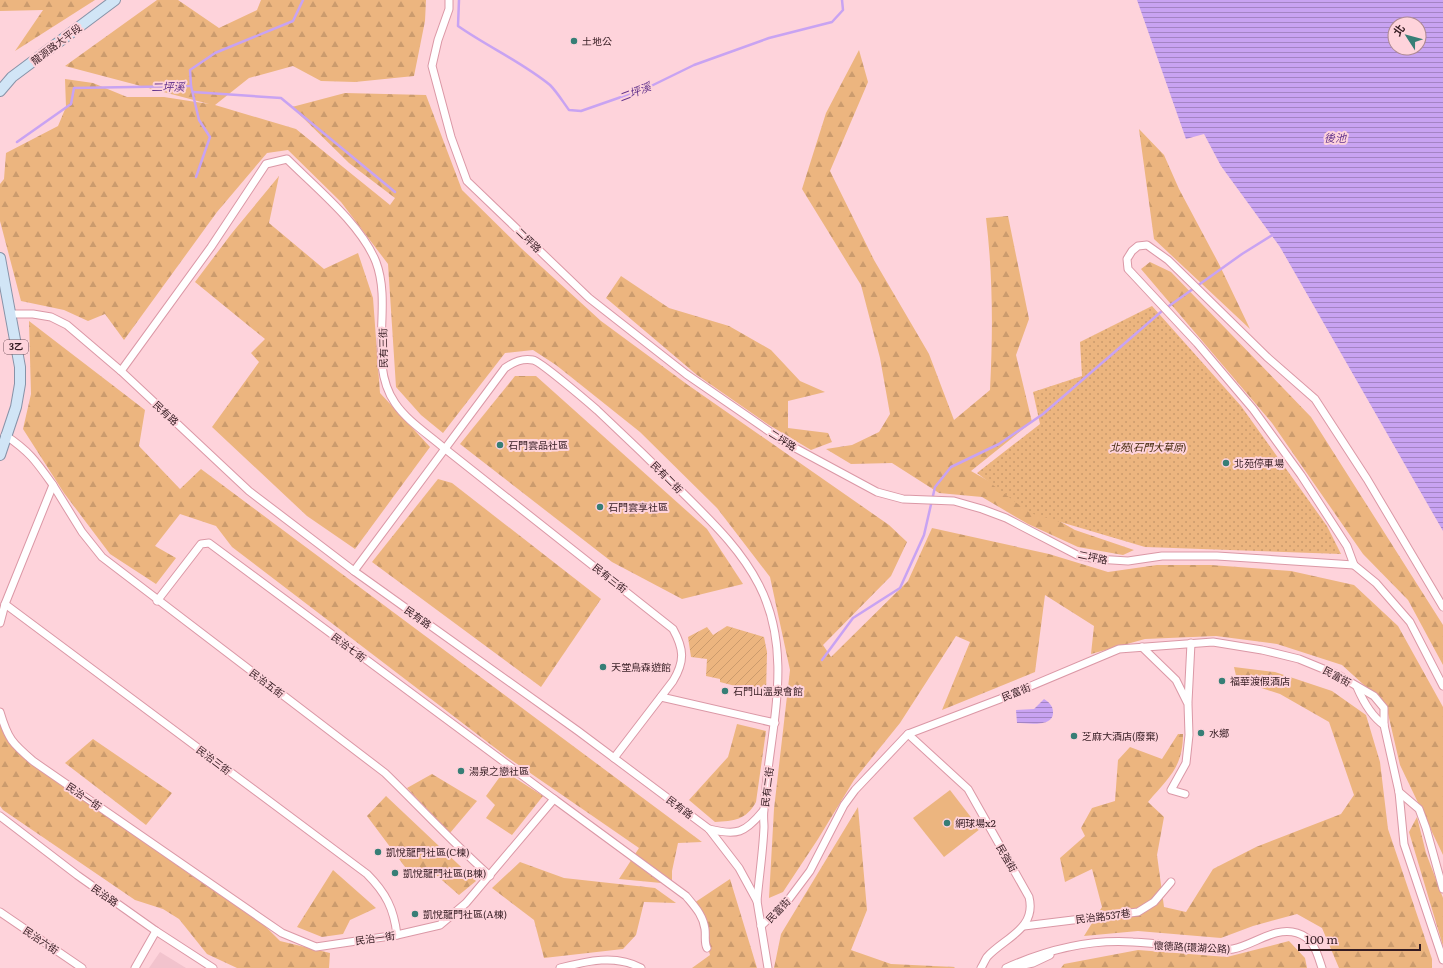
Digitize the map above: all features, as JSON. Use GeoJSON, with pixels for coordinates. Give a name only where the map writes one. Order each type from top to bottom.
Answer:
{"type":"FeatureCollection","features":[{"type":"Feature","properties":{"kind":"main road","name":"龍源路大平段"},"geometry":{"type":"LineString","coordinates":[[0,91],[12,77],[115,0]]}},
{"type":"Feature","properties":{"kind":"main road","name":"3乙"},"geometry":{"type":"LineString","coordinates":[[0,258],[20,368],[20,384],[16,407],[3,437],[4,445],[0,455]]}},
{"type":"Feature","properties":{"kind":"street","name":"二坪路"},"geometry":{"type":"LineString","coordinates":[[450,0],[449,9],[438,40],[432,66],[451,137],[467,181],[589,298],[686,374],[786,443],[876,492],[903,499],[954,501],[982,509],[1006,518],[1077,554],[1096,559],[1128,561],[1162,556],[1217,556],[1354,565]]}},
{"type":"Feature","properties":{"kind":"street","name":"民有三街"},"geometry":{"type":"LineString","coordinates":[[121,370],[211,247],[266,164],[287,159],[359,231],[376,262],[383,294],[382,369],[388,392],[396,405],[408,418],[444,448],[673,629],[681,643],[682,655],[680,670],[614,758]]}},
{"type":"Feature","properties":{"kind":"street"},"geometry":{"type":"LineString","coordinates":[[1443,607],[1367,479],[1315,399],[1267,356],[1168,260],[1147,245],[1138,246],[1132,251],[1127,259],[1128,269],[1197,342],[1253,409],[1301,475],[1347,546],[1354,565],[1376,583],[1410,622],[1443,686]]}},
{"type":"Feature","properties":{"kind":"street","name":"民有路"},"geometry":{"type":"LineString","coordinates":[[11,314],[33,314],[51,317],[67,325],[121,370],[249,491],[354,571],[614,758],[709,829],[739,868],[757,901],[768,968]]}},
{"type":"Feature","properties":{"kind":"street","name":"民有二街"},"geometry":{"type":"LineString","coordinates":[[354,571],[505,368],[519,360],[535,360],[590,404],[641,451],[727,537],[744,560],[759,585],[776,634],[779,673],[775,723],[764,811],[764,827],[757,901]]}},
{"type":"Feature","properties":{"kind":"street"},"geometry":{"type":"LineString","coordinates":[[0,623],[5,604],[53,485],[34,457],[24,448],[3,437]]}},
{"type":"Feature","properties":{"kind":"street","name":"民治五街"},"geometry":{"type":"LineString","coordinates":[[53,485],[82,532],[102,558],[157,602],[320,722],[385,773],[426,813],[454,844],[490,876]]}},
{"type":"Feature","properties":{"kind":"street","name":"民治七街"},"geometry":{"type":"LineString","coordinates":[[157,602],[201,544],[209,543],[554,799]]}},
{"type":"Feature","properties":{"kind":"street","name":"民治三街"},"geometry":{"type":"LineString","coordinates":[[5,604],[367,874],[386,895],[396,924],[397,935]]}},
{"type":"Feature","properties":{"kind":"street","name":"民富街"},"geometry":{"type":"LineString","coordinates":[[761,926],[789,899],[810,871],[844,806],[855,790],[908,734],[1000,699],[1119,649],[1213,642],[1299,658],[1338,675],[1374,696],[1384,708],[1384,725],[1399,792],[1404,844],[1443,960]]}},
{"type":"Feature","properties":{"kind":"street"},"geometry":{"type":"LineString","coordinates":[[1185,794],[1171,790],[1186,763],[1189,735],[1188,704],[1191,643]]}},
{"type":"Feature","properties":{"kind":"street"},"geometry":{"type":"LineString","coordinates":[[1142,647],[1176,680],[1188,704]]}},
{"type":"Feature","properties":{"kind":"street","name":"民富街"},"geometry":{"type":"LineString","coordinates":[[1357,687],[1362,700],[1377,720],[1384,725]]}},
{"type":"Feature","properties":{"kind":"street"},"geometry":{"type":"LineString","coordinates":[[661,697],[775,723]]}},
{"type":"Feature","properties":{"kind":"street","name":"民治一街"},"geometry":{"type":"LineString","coordinates":[[0,712],[4,728],[11,742],[33,761],[282,933],[316,947],[397,935],[440,925],[466,904],[554,799]]}},
{"type":"Feature","properties":{"kind":"street","name":"民強街"},"geometry":{"type":"LineString","coordinates":[[908,734],[968,789],[1029,897],[1032,907],[1024,926],[987,957],[981,968]]}},
{"type":"Feature","properties":{"kind":"street"},"geometry":{"type":"LineString","coordinates":[[1399,792],[1419,809],[1426,828],[1443,889]]}},
{"type":"Feature","properties":{"kind":"street"},"geometry":{"type":"LineString","coordinates":[[554,799],[686,896],[699,910],[705,930],[705,944],[707,948]]}},
{"type":"Feature","properties":{"kind":"street"},"geometry":{"type":"LineString","coordinates":[[709,829],[728,834],[741,831],[754,823],[764,811]]}},
{"type":"Feature","properties":{"kind":"street","name":"民治路"},"geometry":{"type":"LineString","coordinates":[[0,816],[77,875],[156,931],[213,968]]}},
{"type":"Feature","properties":{"kind":"street","name":"民治路537巷"},"geometry":{"type":"LineString","coordinates":[[1024,926],[1138,912],[1154,902],[1171,882]]}},
{"type":"Feature","properties":{"kind":"street","name":"民治六街"},"geometry":{"type":"LineString","coordinates":[[0,912],[82,968]]}},
{"type":"Feature","properties":{"kind":"street"},"geometry":{"type":"LineString","coordinates":[[135,968],[156,931]]}},
{"type":"Feature","properties":{"kind":"street","name":"懷德路(環湖公路)"},"geometry":{"type":"LineString","coordinates":[[1006,968],[1031,956],[1078,945],[1133,942],[1173,947],[1225,950],[1234,949],[1264,937],[1286,931],[1304,936],[1314,944],[1322,968]]}},
{"type":"Feature","properties":{"kind":"street","name":"懷德路(環湖公路)"},"geometry":{"type":"LineString","coordinates":[[1012,968],[1033,963],[1062,949]]}},
{"type":"Feature","properties":{"kind":"street"},"geometry":{"type":"LineString","coordinates":[[560,968],[588,961],[609,960],[629,962],[641,968]]}},
{"type":"Feature","properties":{"kind":"shaded area"},"geometry":{"type":"Polygon","coordinates":[[[160,952],[186,968],[149,968],[160,952]]]}},
{"type":"Feature","properties":{"kind":"green space"},"geometry":{"type":"Polygon","coordinates":[[[0,0],[95,0],[15,51],[43,10],[0,11],[0,0]]]}},
{"type":"Feature","properties":{"kind":"green space"},"geometry":{"type":"Polygon","coordinates":[[[157,0],[178,0],[219,28],[257,10],[261,0],[426,0],[425,21],[414,76],[355,82],[321,81],[293,66],[249,78],[215,105],[296,129],[390,205],[395,198],[349,163],[292,107],[345,93],[426,95],[462,190],[522,249],[601,321],[688,385],[889,525],[907,542],[891,576],[823,645],[831,657],[908,581],[932,528],[1049,554],[1108,572],[1157,565],[1211,565],[1291,571],[1354,585],[1398,626],[1443,707],[1443,855],[1400,765],[1386,705],[1342,665],[1277,644],[1216,636],[1145,639],[1091,654],[1094,626],[1045,595],[1035,672],[942,710],[970,642],[956,636],[900,723],[854,780],[783,892],[769,898],[774,809],[790,670],[770,577],[717,508],[640,432],[556,365],[533,350],[505,353],[443,433],[421,415],[396,387],[388,264],[341,202],[288,150],[267,153],[217,212],[124,340],[105,314],[88,321],[64,310],[21,301],[0,221],[0,184],[4,179],[6,153],[58,126],[66,107],[65,79],[93,83],[127,97],[164,97],[209,104],[65,66],[157,0]]]}},
{"type":"Feature","properties":{"kind":"green space"},"geometry":{"type":"Polygon","coordinates":[[[859,50],[868,82],[830,171],[874,260],[929,354],[954,420],[990,390],[992,304],[986,218],[1008,216],[1029,319],[1016,355],[1032,422],[971,471],[1075,530],[1134,550],[1123,555],[1078,547],[1028,524],[982,497],[939,493],[892,463],[851,464],[826,449],[852,445],[879,432],[890,414],[880,358],[861,285],[802,189],[826,113],[859,50]]]}},
{"type":"Feature","properties":{"kind":"green space"},"geometry":{"type":"Polygon","coordinates":[[[1139,129],[1164,155],[1179,189],[1219,264],[1250,329],[1154,239],[1139,129]]]}},
{"type":"Feature","properties":{"kind":"green space"},"geometry":{"type":"Polygon","coordinates":[[[279,176],[269,223],[324,269],[358,253],[373,298],[380,393],[430,447],[355,549],[307,516],[212,427],[259,362],[251,353],[265,339],[195,282],[232,233],[279,176]]]}},
{"type":"Feature","properties":{"kind":"green space"},"geometry":{"type":"Polygon","coordinates":[[[1150,262],[1171,272],[1311,417],[1443,625],[1443,665],[1408,600],[1363,554],[1272,423],[1141,269],[1150,262]]]}},
{"type":"Feature","properties":{"kind":"green space"},"geometry":{"type":"Polygon","coordinates":[[[621,276],[669,308],[729,326],[771,350],[800,381],[825,392],[788,401],[788,428],[828,433],[832,442],[811,450],[769,425],[697,375],[606,298],[621,276]]]}},
{"type":"Feature","properties":{"kind":"green space","name":"北苑(石門大草原)"},"geometry":{"type":"Polygon","coordinates":[[[1152,306],[1241,406],[1327,526],[1341,554],[1145,547],[1030,513],[977,473],[1040,424],[1033,392],[1082,376],[1080,342],[1152,306]]]}},
{"type":"Feature","properties":{"kind":"green space"},"geometry":{"type":"Polygon","coordinates":[[[29,321],[145,410],[139,446],[180,489],[201,469],[702,842],[678,843],[672,871],[672,884],[619,879],[639,848],[507,757],[232,547],[216,526],[180,514],[155,546],[176,558],[156,584],[110,554],[64,493],[23,429],[31,394],[29,321]]]}},
{"type":"Feature","properties":{"kind":"green space"},"geometry":{"type":"Polygon","coordinates":[[[515,376],[536,376],[707,529],[743,584],[682,599],[612,562],[460,444],[515,376]]]}},
{"type":"Feature","properties":{"kind":"green space"},"geometry":{"type":"Polygon","coordinates":[[[438,479],[452,483],[601,599],[541,687],[372,562],[438,479]]]}},
{"type":"Feature","properties":{"kind":"green space"},"geometry":{"type":"Polygon","coordinates":[[[727,626],[764,637],[767,652],[766,694],[720,682],[720,679],[706,676],[707,659],[691,657],[688,637],[707,627],[713,635],[727,626]]]}},
{"type":"Feature","properties":{"kind":"green space"},"geometry":{"type":"Polygon","coordinates":[[[1234,667],[1275,672],[1332,691],[1366,715],[1380,762],[1388,829],[1432,959],[1432,968],[1339,968],[1322,928],[1297,914],[1253,926],[1221,938],[1138,931],[1084,936],[1102,907],[1092,869],[1065,882],[1060,858],[1085,836],[1081,828],[1092,808],[1115,801],[1118,760],[1130,747],[1162,759],[1178,734],[1183,734],[1180,756],[1173,772],[1148,802],[1164,817],[1157,855],[1164,907],[1186,912],[1213,869],[1256,847],[1341,814],[1354,795],[1329,722],[1280,694],[1237,680],[1234,667]]]}},
{"type":"Feature","properties":{"kind":"green space"},"geometry":{"type":"Polygon","coordinates":[[[0,717],[6,736],[83,798],[263,924],[280,941],[330,953],[329,968],[237,968],[207,954],[179,919],[163,909],[135,900],[3,810],[0,806],[0,717]]]}},
{"type":"Feature","properties":{"kind":"green space"},"geometry":{"type":"Polygon","coordinates":[[[737,724],[766,731],[756,802],[744,816],[734,820],[715,822],[689,800],[728,757],[737,724]]]}},
{"type":"Feature","properties":{"kind":"green space"},"geometry":{"type":"Polygon","coordinates":[[[93,739],[172,793],[146,825],[65,763],[93,739]]]}},
{"type":"Feature","properties":{"kind":"green space"},"geometry":{"type":"Polygon","coordinates":[[[504,771],[543,796],[512,835],[486,818],[495,805],[486,796],[504,771]]]}},
{"type":"Feature","properties":{"kind":"green space"},"geometry":{"type":"Polygon","coordinates":[[[432,774],[477,801],[450,833],[407,788],[432,774]]]}},
{"type":"Feature","properties":{"kind":"green space","name":"網球場x2"},"geometry":{"type":"Polygon","coordinates":[[[950,790],[980,829],[944,857],[913,818],[950,790]]]}},
{"type":"Feature","properties":{"kind":"green space"},"geometry":{"type":"Polygon","coordinates":[[[386,796],[476,881],[459,895],[427,867],[411,875],[367,816],[386,796]]]}},
{"type":"Feature","properties":{"kind":"green space"},"geometry":{"type":"Polygon","coordinates":[[[858,807],[867,910],[851,950],[891,964],[955,967],[954,968],[774,968],[781,934],[858,807]]]}},
{"type":"Feature","properties":{"kind":"green space"},"geometry":{"type":"Polygon","coordinates":[[[1417,817],[1426,853],[1443,898],[1443,946],[1409,832],[1417,817]]]}},
{"type":"Feature","properties":{"kind":"green space"},"geometry":{"type":"Polygon","coordinates":[[[520,862],[564,878],[655,888],[676,903],[644,902],[636,935],[623,949],[544,958],[534,920],[492,888],[520,862]]]}},
{"type":"Feature","properties":{"kind":"green space"},"geometry":{"type":"Polygon","coordinates":[[[333,870],[376,908],[350,920],[343,934],[322,937],[297,927],[333,870]]]}},
{"type":"Feature","properties":{"kind":"green space"},"geometry":{"type":"Polygon","coordinates":[[[730,879],[757,968],[692,968],[710,955],[694,903],[730,879]]]}},
{"type":"Feature","properties":{"kind":"green space"},"geometry":{"type":"Polygon","coordinates":[[[1289,941],[1305,958],[1307,968],[1061,968],[1064,964],[1138,950],[1227,957],[1289,941]]]}},
{"type":"Feature","properties":{"kind":"water","name":"後池"},"geometry":{"type":"Polygon","coordinates":[[[1137,0],[1443,0],[1443,531],[1280,247],[1221,166],[1204,134],[1186,139],[1137,0]]]}},
{"type":"Feature","properties":{"kind":"water"},"geometry":{"type":"Polygon","coordinates":[[[1044,699],[1048,701],[1053,710],[1052,717],[1049,720],[1045,723],[1039,724],[1017,723],[1016,710],[1034,709],[1044,699]]]}},
{"type":"Feature","properties":{"kind":"waterway","name":"二坪溪"},"geometry":{"type":"LineString","coordinates":[[17,142],[71,104],[74,88],[191,86],[190,70],[215,53],[293,21],[303,0]]}},
{"type":"Feature","properties":{"kind":"waterway","name":"二坪溪"},"geometry":{"type":"LineString","coordinates":[[459,0],[458,26],[550,85],[569,110],[581,111],[647,88],[694,65],[769,38],[832,22],[843,10],[842,0]]}},
{"type":"Feature","properties":{"kind":"waterway"},"geometry":{"type":"LineString","coordinates":[[191,86],[199,120],[210,137],[196,177]]}},
{"type":"Feature","properties":{"kind":"waterway"},"geometry":{"type":"LineString","coordinates":[[193,92],[281,98],[395,192]]}},
{"type":"Feature","properties":{"kind":"waterway"},"geometry":{"type":"LineString","coordinates":[[822,660],[853,618],[900,588],[924,535],[935,487],[951,467],[999,444],[1043,414],[1162,311],[1242,254],[1274,234]]}},
{"type":"Feature","properties":{"kind":"place","name":"土地公"},"geometry":{"type":"Point","coordinates":[574,41]}},
{"type":"Feature","properties":{"kind":"place","name":"石門雲品社區"},"geometry":{"type":"Point","coordinates":[500,445]}},
{"type":"Feature","properties":{"kind":"place","name":"北苑停車場"},"geometry":{"type":"Point","coordinates":[1226,463]}},
{"type":"Feature","properties":{"kind":"place","name":"石門雲享社區"},"geometry":{"type":"Point","coordinates":[600,507]}},
{"type":"Feature","properties":{"kind":"place","name":"天堂鳥森遊館"},"geometry":{"type":"Point","coordinates":[603,667]}},
{"type":"Feature","properties":{"kind":"place","name":"福華渡假酒店"},"geometry":{"type":"Point","coordinates":[1222,681]}},
{"type":"Feature","properties":{"kind":"place","name":"石門山溫泉會館"},"geometry":{"type":"Point","coordinates":[725,691]}},
{"type":"Feature","properties":{"kind":"place","name":"水鄉"},"geometry":{"type":"Point","coordinates":[1201,733]}},
{"type":"Feature","properties":{"kind":"place","name":"芝麻大酒店(廢棄)"},"geometry":{"type":"Point","coordinates":[1074,736]}},
{"type":"Feature","properties":{"kind":"place","name":"湯泉之戀社區"},"geometry":{"type":"Point","coordinates":[461,771]}},
{"type":"Feature","properties":{"kind":"place","name":"網球場x2"},"geometry":{"type":"Point","coordinates":[947,823]}},
{"type":"Feature","properties":{"kind":"place","name":"凱悅龍門社區(C棟)"},"geometry":{"type":"Point","coordinates":[378,852]}},
{"type":"Feature","properties":{"kind":"place","name":"凱悅龍門社區(B棟)"},"geometry":{"type":"Point","coordinates":[395,873]}},
{"type":"Feature","properties":{"kind":"place","name":"凱悅龍門社區(A棟)"},"geometry":{"type":"Point","coordinates":[415,914]}}]}
